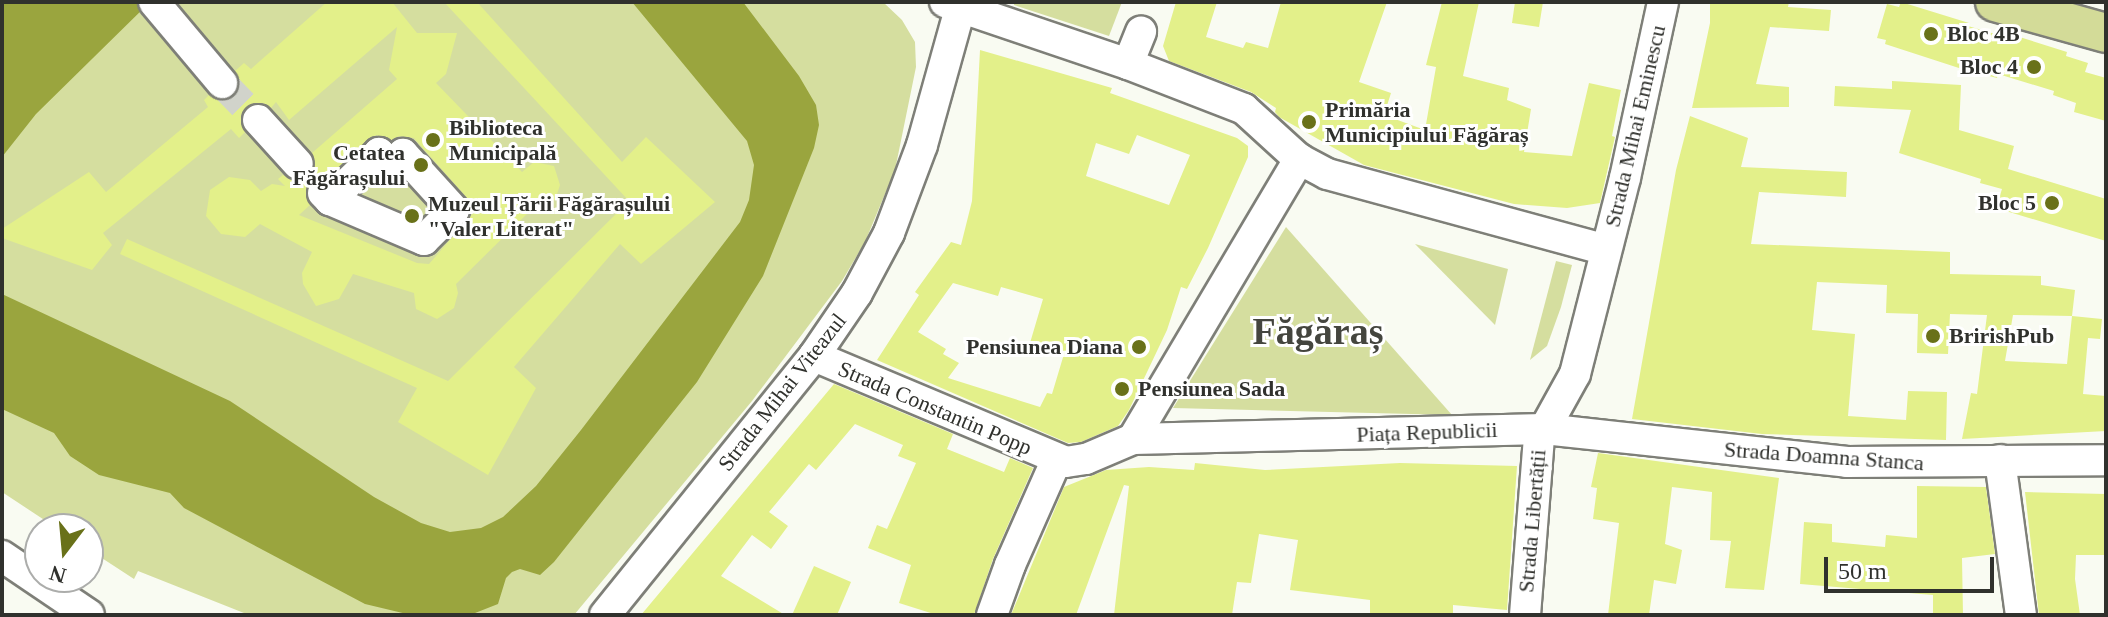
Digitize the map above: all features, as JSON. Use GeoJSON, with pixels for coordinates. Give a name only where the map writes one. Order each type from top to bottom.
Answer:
{"type":"FeatureCollection","features":[{"type":"Feature","properties":{"kind":"main road"},"geometry":{"type":"LineString","coordinates":[[1995,2],[2106,33]]}},
{"type":"Feature","properties":{"kind":"street","name":"Strada Mihai Eminescu"},"geometry":{"type":"LineString","coordinates":[[1606,250],[1663,2]]}},
{"type":"Feature","properties":{"kind":"street"},"geometry":{"type":"LineString","coordinates":[[956,4],[1128,64],[1244,109],[1264,123],[1299,159],[1347,181],[1606,250],[1575,374],[1544,429]]}},
{"type":"Feature","properties":{"kind":"street","name":"Strada Mihai Viteazul"},"geometry":{"type":"LineString","coordinates":[[605,615],[814,356],[857,293],[889,233],[922,145],[956,4]]}},
{"type":"Feature","properties":{"kind":"street"},"geometry":{"type":"LineString","coordinates":[[158,6],[222,83]]}},
{"type":"Feature","properties":{"kind":"street"},"geometry":{"type":"LineString","coordinates":[[1128,64],[1141,31]]}},
{"type":"Feature","properties":{"kind":"street"},"geometry":{"type":"LineString","coordinates":[[258,120],[298,164]]}},
{"type":"Feature","properties":{"kind":"street"},"geometry":{"type":"LineString","coordinates":[[1133,439],[1299,159]]}},
{"type":"Feature","properties":{"kind":"street","name":"Strada Constantin Popp"},"geometry":{"type":"LineString","coordinates":[[814,356],[1056,461]]}},
{"type":"Feature","properties":{"kind":"street","name":"Piața Republicii"},"geometry":{"type":"LineString","coordinates":[[1056,461],[1086,459],[1133,439],[1544,429]]}},
{"type":"Feature","properties":{"kind":"street","name":"Strada Doamna Stanca"},"geometry":{"type":"LineString","coordinates":[[1544,429],[1847,462],[1915,465],[2000,460],[2106,460]]}},
{"type":"Feature","properties":{"kind":"street","name":"Strada Libertății"},"geometry":{"type":"LineString","coordinates":[[1525,615],[1536,458],[1544,429]]}},
{"type":"Feature","properties":{"kind":"street"},"geometry":{"type":"LineString","coordinates":[[2000,460],[2021,615]]}},
{"type":"Feature","properties":{"kind":"street"},"geometry":{"type":"LineString","coordinates":[[992,615],[1010,565],[1056,461]]}},
{"type":"Feature","properties":{"kind":"street"},"geometry":{"type":"LineString","coordinates":[[2,556],[89,615]]}},
{"type":"Feature","properties":{"kind":"shaded area"},"geometry":{"type":"Polygon","coordinates":[[[2,2],[883,2],[902,20],[915,42],[916,67],[895,170],[865,242],[842,281],[752,401],[574,615],[249,615],[138,571],[134,579],[104,559],[104,513],[34,513],[2,492],[2,2]]]}},
{"type":"Feature","properties":{"kind":"shaded area"},"geometry":{"type":"Polygon","coordinates":[[[2,2],[150,2],[36,114],[2,157],[2,2]]]}},
{"type":"Feature","properties":{"kind":"shaded area"},"geometry":{"type":"Polygon","coordinates":[[[632,2],[743,2],[799,76],[816,105],[819,125],[814,148],[763,276],[697,382],[554,562],[540,575],[520,569],[512,572],[506,578],[498,604],[470,615],[411,615],[365,604],[184,508],[170,493],[99,475],[70,456],[54,433],[2,409],[2,294],[230,401],[374,497],[421,523],[450,532],[481,528],[503,517],[536,486],[581,430],[740,222],[749,200],[754,165],[747,141],[632,2]]]}},
{"type":"Feature","properties":{"kind":"shaded area"},"geometry":{"type":"Polygon","coordinates":[[[1014,2],[1122,2],[1109,36],[1014,5],[1014,2]]]}},
{"type":"Feature","properties":{"kind":"shaded area"},"geometry":{"type":"Polygon","coordinates":[[[1286,227],[1452,415],[1173,408],[1286,227]]]}},
{"type":"Feature","properties":{"kind":"shaded area"},"geometry":{"type":"Polygon","coordinates":[[[1415,244],[1508,269],[1495,325],[1415,244]]]}},
{"type":"Feature","properties":{"kind":"shaded area"},"geometry":{"type":"Polygon","coordinates":[[[1556,261],[1572,265],[1561,307],[1547,346],[1530,360],[1556,261]]]}},
{"type":"Feature","properties":{"kind":"building"},"geometry":{"type":"Polygon","coordinates":[[[327,2],[392,2],[417,33],[457,33],[446,74],[436,83],[522,172],[534,162],[554,166],[560,185],[555,200],[536,205],[456,284],[458,293],[454,308],[437,319],[416,309],[414,293],[353,274],[339,299],[316,306],[303,284],[302,273],[312,252],[260,224],[245,237],[221,234],[206,216],[210,190],[229,177],[250,180],[261,191],[272,184],[285,186],[278,179],[283,175],[293,181],[311,177],[315,169],[312,153],[397,79],[389,70],[397,27],[289,120],[276,102],[271,108],[263,103],[247,106],[241,115],[245,132],[239,138],[231,129],[103,233],[112,245],[92,270],[2,238],[2,229],[89,172],[106,192],[208,107],[204,100],[209,95],[224,101],[234,96],[240,81],[235,71],[244,63],[251,69],[327,2]],[[376,135],[329,176],[319,176],[310,181],[306,189],[310,205],[299,215],[417,263],[429,264],[477,209],[414,138],[399,136],[391,140],[376,135]]]}},
{"type":"Feature","properties":{"kind":"building"},"geometry":{"type":"Polygon","coordinates":[[[444,2],[477,2],[622,162],[646,137],[715,202],[641,264],[620,244],[514,367],[536,388],[488,475],[398,422],[417,388],[120,254],[127,239],[448,381],[629,201],[444,2]]]}},
{"type":"Feature","properties":{"kind":"building"},"geometry":{"type":"Polygon","coordinates":[[[1176,2],[1217,2],[1206,37],[1243,48],[1246,42],[1268,48],[1281,2],[1387,2],[1359,82],[1391,93],[1384,115],[1425,130],[1436,67],[1426,65],[1442,2],[1479,2],[1463,76],[1509,88],[1507,100],[1531,109],[1524,152],[1572,156],[1589,83],[1621,90],[1612,136],[1615,137],[1600,203],[1567,208],[1514,204],[1364,165],[1279,117],[1276,108],[1251,92],[1169,61],[1163,46],[1176,2]]]}},
{"type":"Feature","properties":{"kind":"building"},"geometry":{"type":"Polygon","coordinates":[[[1515,2],[1543,2],[1539,27],[1512,23],[1515,2]]]}},
{"type":"Feature","properties":{"kind":"building"},"geometry":{"type":"Polygon","coordinates":[[[1710,2],[1789,2],[1788,7],[1831,10],[1829,31],[1770,27],[1756,84],[1789,87],[1789,107],[1692,108],[1710,23],[1710,2]]]}},
{"type":"Feature","properties":{"kind":"building"},"geometry":{"type":"Polygon","coordinates":[[[1901,2],[1969,23],[1968,26],[2009,38],[2010,34],[2067,52],[2066,56],[2088,63],[2085,72],[2106,78],[2106,121],[2074,112],[2076,103],[2053,95],[2054,91],[1998,74],[1997,78],[1962,69],[1885,44],[1886,40],[1877,38],[1887,4],[1899,7],[1901,2]]]}},
{"type":"Feature","properties":{"kind":"building"},"geometry":{"type":"Polygon","coordinates":[[[980,50],[1112,88],[1110,93],[1237,138],[1248,146],[1248,157],[1208,248],[1187,289],[1181,287],[1167,330],[1129,410],[1118,426],[1081,442],[1068,443],[877,360],[919,295],[915,292],[951,242],[961,245],[972,201],[980,50]],[[1137,135],[1129,154],[1096,143],[1086,176],[1169,205],[1190,155],[1137,135]],[[953,283],[918,332],[946,349],[943,354],[959,363],[948,378],[1040,407],[1047,393],[1052,394],[1064,354],[1030,343],[1043,299],[1001,287],[998,296],[953,283]]]}},
{"type":"Feature","properties":{"kind":"building"},"geometry":{"type":"Polygon","coordinates":[[[1892,81],[1961,85],[1959,130],[2014,146],[2008,169],[2106,199],[2106,241],[1996,208],[2002,189],[1980,183],[1981,179],[1899,153],[1911,110],[1834,106],[1835,86],[1892,89],[1892,81]]]}},
{"type":"Feature","properties":{"kind":"building"},"geometry":{"type":"Polygon","coordinates":[[[1690,116],[1748,138],[1741,167],[1847,172],[1846,197],[1759,192],[1751,244],[1950,252],[1950,274],[2041,276],[2041,285],[2075,290],[2072,316],[2102,319],[2100,339],[2088,338],[2083,394],[2106,396],[2106,431],[1962,439],[1971,393],[1977,394],[1987,315],[1950,314],[1948,354],[1917,353],[1918,314],[1886,313],[1887,285],[1817,282],[1812,330],[1855,334],[1848,416],[1906,420],[1908,391],[1947,392],[1946,440],[1762,434],[1632,419],[1676,170],[1690,116]],[[2013,315],[2005,361],[2067,364],[2072,316],[2013,315]]]}},
{"type":"Feature","properties":{"kind":"building"},"geometry":{"type":"Polygon","coordinates":[[[834,384],[953,434],[947,449],[1004,472],[1010,458],[1033,468],[993,559],[974,615],[937,615],[899,603],[911,565],[868,548],[877,525],[887,529],[916,463],[898,456],[903,445],[855,424],[816,470],[809,464],[769,512],[788,526],[771,549],[752,535],[721,576],[785,615],[641,615],[834,384]]]}},
{"type":"Feature","properties":{"kind":"building"},"geometry":{"type":"Polygon","coordinates":[[[1598,453],[1779,478],[1764,590],[1725,588],[1731,541],[1710,540],[1712,492],[1672,487],[1665,544],[1682,550],[1676,584],[1654,580],[1649,615],[1608,615],[1619,523],[1593,519],[1597,488],[1591,487],[1598,453]]]}},
{"type":"Feature","properties":{"kind":"building"},"geometry":{"type":"Polygon","coordinates":[[[1195,463],[1265,470],[1400,463],[1517,466],[1507,610],[1453,605],[1453,615],[1370,615],[1370,600],[1290,590],[1298,540],[1259,534],[1251,583],[1237,582],[1232,615],[1114,615],[1129,486],[1124,485],[1076,615],[1011,615],[1064,487],[1106,470],[1149,467],[1194,470],[1195,463]]]}},
{"type":"Feature","properties":{"kind":"building"},"geometry":{"type":"Polygon","coordinates":[[[1917,486],[1986,487],[1995,554],[1962,558],[1963,615],[1933,615],[1933,595],[1800,584],[1804,522],[1832,524],[1832,542],[1885,547],[1886,535],[1917,538],[1917,486]]]}},
{"type":"Feature","properties":{"kind":"building"},"geometry":{"type":"Polygon","coordinates":[[[2025,492],[2106,494],[2106,555],[2076,555],[2075,579],[2080,615],[2039,615],[2025,492]]]}},
{"type":"Feature","properties":{"kind":"building"},"geometry":{"type":"Polygon","coordinates":[[[814,566],[851,582],[837,615],[792,615],[814,566]]]}},
{"type":"Feature","properties":{"kind":"tunnel"},"geometry":{"type":"LineString","coordinates":[[222,83],[258,120]]}},
{"type":"Feature","properties":{"kind":"place","name":"Bloc 4B"},"geometry":{"type":"Point","coordinates":[1931,34]}},
{"type":"Feature","properties":{"kind":"place","name":"Bloc 4"},"geometry":{"type":"Point","coordinates":[2034,67]}},
{"type":"Feature","properties":{"kind":"place","name":"Primăria Municipiului Făgăraș"},"geometry":{"type":"Point","coordinates":[1309,122]}},
{"type":"Feature","properties":{"kind":"place","name":"Biblioteca Municipală"},"geometry":{"type":"Point","coordinates":[433,140]}},
{"type":"Feature","properties":{"kind":"place","name":"Cetatea Făgărașului"},"geometry":{"type":"Point","coordinates":[421,165]}},
{"type":"Feature","properties":{"kind":"place","name":"Bloc 5"},"geometry":{"type":"Point","coordinates":[2052,203]}},
{"type":"Feature","properties":{"kind":"place","name":"Muzeul Țării Făgărașului \"Valer Literat\""},"geometry":{"type":"Point","coordinates":[412,216]}},
{"type":"Feature","properties":{"kind":"place","name":"BririshPub"},"geometry":{"type":"Point","coordinates":[1933,336]}},
{"type":"Feature","properties":{"kind":"place","name":"Pensiunea Diana"},"geometry":{"type":"Point","coordinates":[1139,347]}},
{"type":"Feature","properties":{"kind":"place","name":"Pensiunea Sada"},"geometry":{"type":"Point","coordinates":[1122,389]}},
{"type":"Feature","properties":{"kind":"district","name":"Făgăraș"},"geometry":{"type":"Point","coordinates":[1318,332]}}]}
